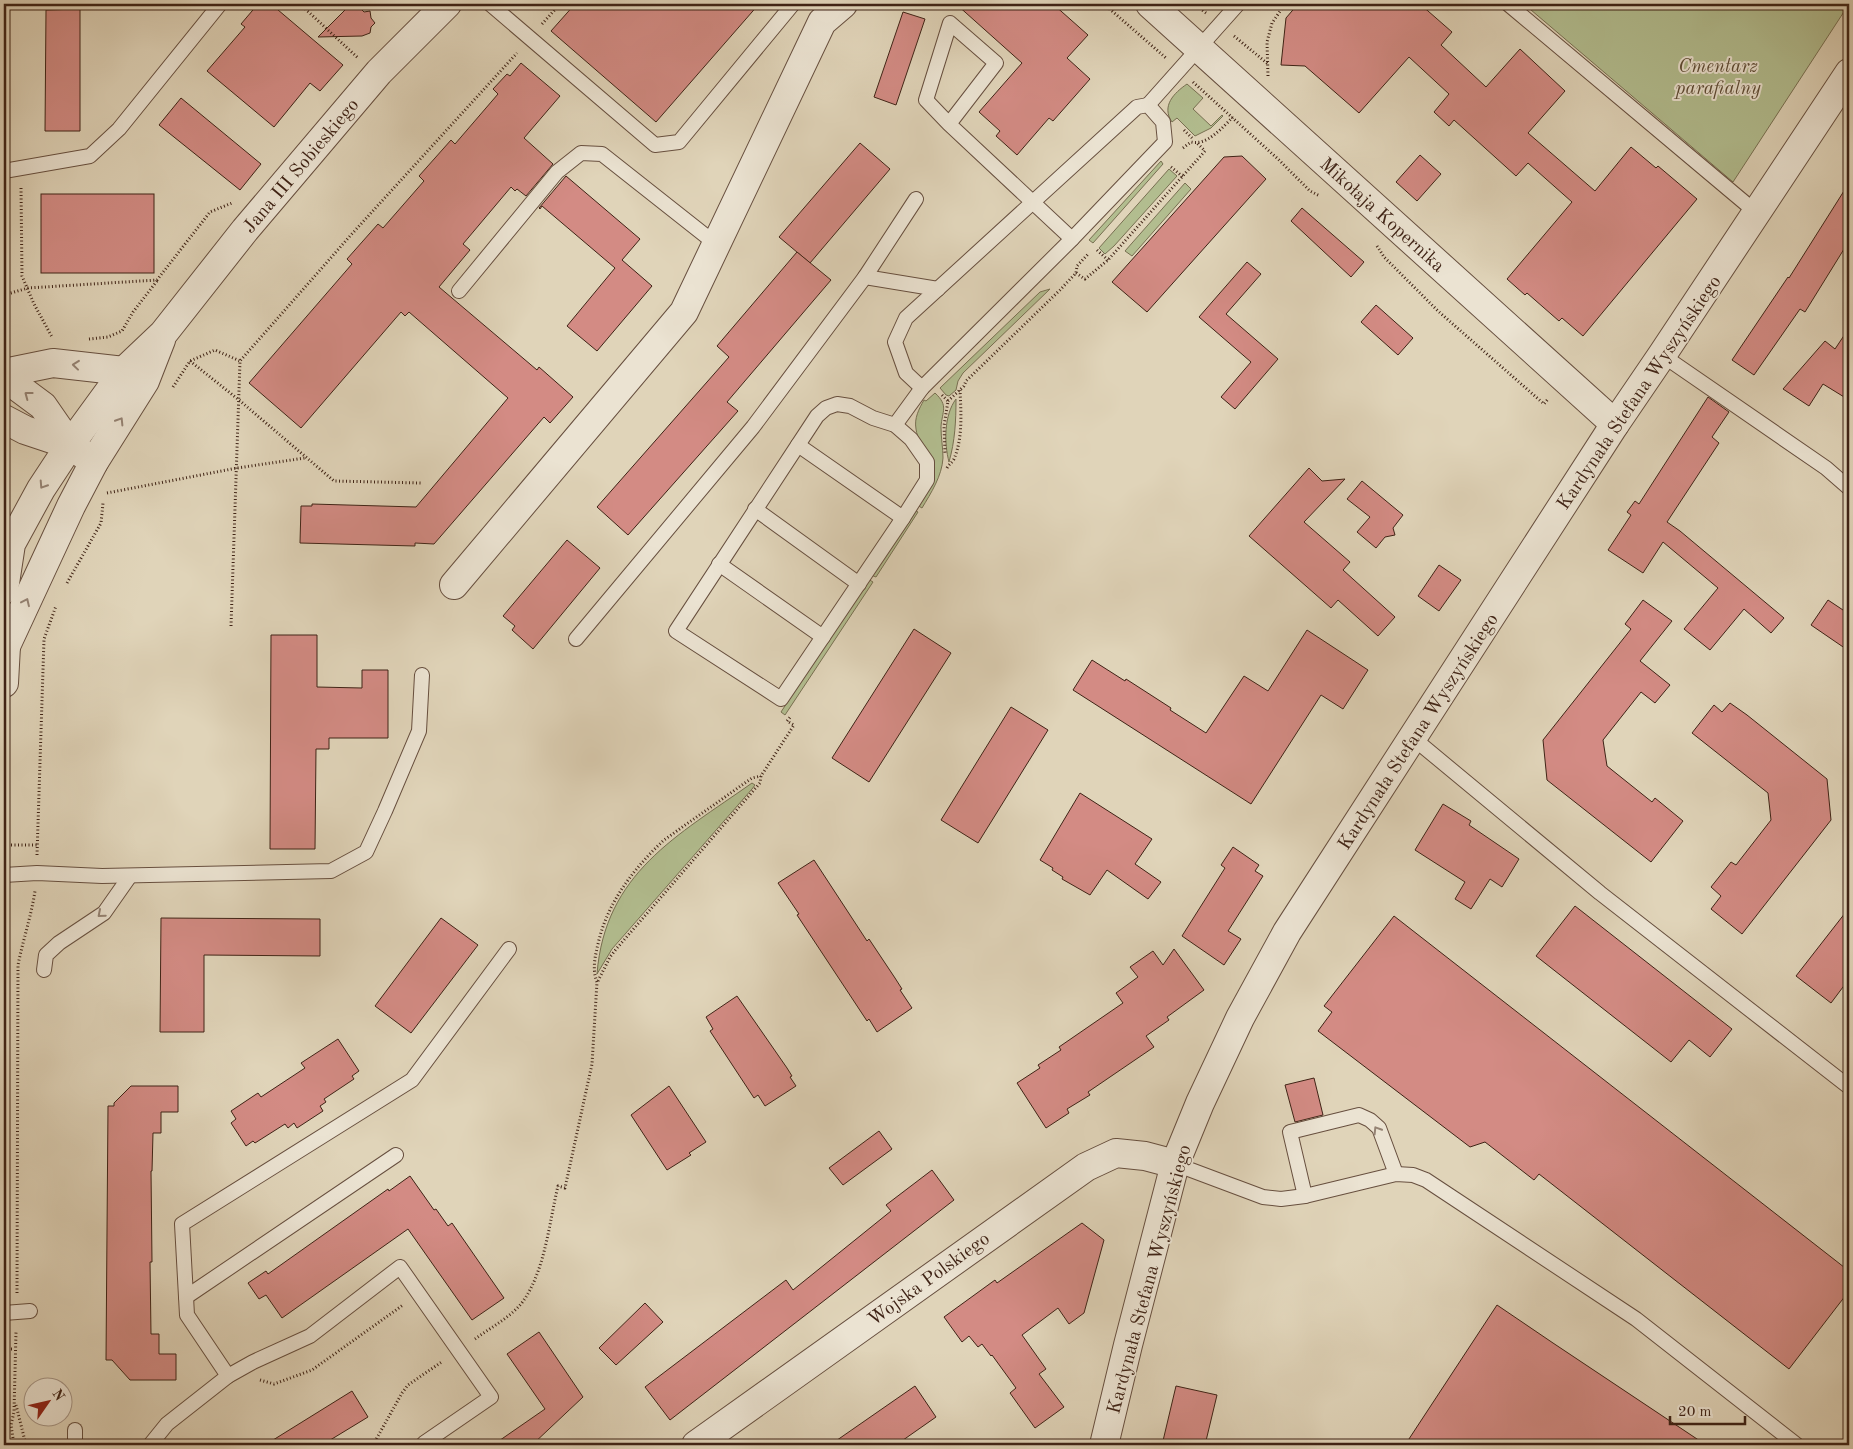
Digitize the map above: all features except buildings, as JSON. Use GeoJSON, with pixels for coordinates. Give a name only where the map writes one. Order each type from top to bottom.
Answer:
{"type":"FeatureCollection","features":[{"type":"Feature","properties":{"kind":"street","name":"Jana III Sobieskiego"},"geometry":{"type":"LineString","coordinates":[[4,590],[7,532],[124,371],[163,334],[245,230],[379,72],[447,4]]}},
{"type":"Feature","properties":{"kind":"street"},"geometry":{"type":"LineString","coordinates":[[454,585],[684,312],[822,22],[843,4]]}},
{"type":"Feature","properties":{"kind":"street","name":"Mikołaja Kopernika"},"geometry":{"type":"LineString","coordinates":[[1150,4],[1361,193],[1565,381],[1615,424]]}},
{"type":"Feature","properties":{"kind":"street","name":"Kardynała Stefana Wyszyńskiego"},"geometry":{"type":"LineString","coordinates":[[1104,1445],[1175,1164],[1200,1103],[1240,1018],[1287,932],[1615,424],[1849,73]]}},
{"type":"Feature","properties":{"kind":"street","name":"Jana III Sobieskiego"},"geometry":{"type":"LineString","coordinates":[[5,640],[94,462],[145,381],[163,334]]}},
{"type":"Feature","properties":{"kind":"street"},"geometry":{"type":"LineString","coordinates":[[4,375],[54,362],[124,371]]}},
{"type":"Feature","properties":{"kind":"street"},"geometry":{"type":"LineString","coordinates":[[4,375],[43,406],[70,444],[94,462]]}},
{"type":"Feature","properties":{"kind":"street"},"geometry":{"type":"LineString","coordinates":[[4,418],[25,430],[70,444]]}},
{"type":"Feature","properties":{"kind":"street"},"geometry":{"type":"LineString","coordinates":[[4,683],[5,640]]}},
{"type":"Feature","properties":{"kind":"street","name":"Wojska Polskiego"},"geometry":{"type":"LineString","coordinates":[[696,1445],[1086,1167],[1116,1153],[1145,1156],[1175,1164]]}},
{"type":"Feature","properties":{"kind":"lane"},"geometry":{"type":"LineString","coordinates":[[4,171],[90,156],[119,129],[220,4]]}},
{"type":"Feature","properties":{"kind":"lane"},"geometry":{"type":"LineString","coordinates":[[490,4],[655,145],[679,142],[793,4]]}},
{"type":"Feature","properties":{"kind":"lane"},"geometry":{"type":"LineString","coordinates":[[925,384],[906,373],[895,342],[906,318],[1137,107],[1148,105],[1238,4]]}},
{"type":"Feature","properties":{"kind":"lane"},"geometry":{"type":"LineString","coordinates":[[1508,4],[1757,213]]}},
{"type":"Feature","properties":{"kind":"lane"},"geometry":{"type":"LineString","coordinates":[[950,124],[996,63],[950,22],[926,100],[950,124],[1072,239]]}},
{"type":"Feature","properties":{"kind":"lane"},"geometry":{"type":"LineString","coordinates":[[895,425],[925,384],[1072,239],[1165,142],[1163,122],[1148,105]]}},
{"type":"Feature","properties":{"kind":"lane"},"geometry":{"type":"LineString","coordinates":[[459,291],[557,172],[581,153],[602,154],[716,244]]}},
{"type":"Feature","properties":{"kind":"lane"},"geometry":{"type":"LineString","coordinates":[[576,639],[753,427],[865,277],[916,199]]}},
{"type":"Feature","properties":{"kind":"lane"},"geometry":{"type":"LineString","coordinates":[[865,277],[938,289]]}},
{"type":"Feature","properties":{"kind":"lane"},"geometry":{"type":"LineString","coordinates":[[1662,356],[1826,468],[1849,488]]}},
{"type":"Feature","properties":{"kind":"lane"},"geometry":{"type":"LineString","coordinates":[[837,404],[850,406],[873,418],[895,425],[911,439],[927,462],[927,480],[781,699],[676,631],[817,416],[826,408],[837,404]]}},
{"type":"Feature","properties":{"kind":"lane"},"geometry":{"type":"LineString","coordinates":[[798,445],[903,518]]}},
{"type":"Feature","properties":{"kind":"lane"},"geometry":{"type":"LineString","coordinates":[[755,509],[859,584]]}},
{"type":"Feature","properties":{"kind":"lane"},"geometry":{"type":"LineString","coordinates":[[720,564],[823,637]]}},
{"type":"Feature","properties":{"kind":"lane"},"geometry":{"type":"LineString","coordinates":[[4,874],[130,876],[331,871],[366,852],[419,731],[422,675]]}},
{"type":"Feature","properties":{"kind":"lane"},"geometry":{"type":"LineString","coordinates":[[1413,738],[1600,894],[1849,1087]]}},
{"type":"Feature","properties":{"kind":"lane"},"geometry":{"type":"LineString","coordinates":[[44,970],[46,955],[59,943],[104,914],[130,876]]}},
{"type":"Feature","properties":{"kind":"lane"},"geometry":{"type":"LineString","coordinates":[[228,1376],[186,1315],[182,1224],[412,1080],[509,949]]}},
{"type":"Feature","properties":{"kind":"lane"},"geometry":{"type":"LineString","coordinates":[[1306,1196],[1290,1132],[1359,1115],[1370,1120],[1379,1128],[1396,1174]]}},
{"type":"Feature","properties":{"kind":"lane"},"geometry":{"type":"LineString","coordinates":[[186,1297],[396,1155]]}},
{"type":"Feature","properties":{"kind":"lane"},"geometry":{"type":"LineString","coordinates":[[1175,1164],[1262,1197],[1281,1199],[1306,1196],[1396,1174],[1413,1175],[1426,1180],[1636,1319],[1797,1445]]}},
{"type":"Feature","properties":{"kind":"lane"},"geometry":{"type":"LineString","coordinates":[[150,1445],[166,1424],[228,1376],[253,1362],[310,1336],[400,1267],[491,1397],[424,1443]]}},
{"type":"Feature","properties":{"kind":"lane"},"geometry":{"type":"LineString","coordinates":[[74,1430],[76,1445]]}},
{"type":"Feature","properties":{"kind":"path"},"geometry":{"type":"LineString","coordinates":[[300,4],[363,64]]}},
{"type":"Feature","properties":{"kind":"path"},"geometry":{"type":"LineString","coordinates":[[364,4],[410,5]]}},
{"type":"Feature","properties":{"kind":"path"},"geometry":{"type":"LineString","coordinates":[[231,626],[240,361],[356,229],[560,4]]}},
{"type":"Feature","properties":{"kind":"path"},"geometry":{"type":"LineString","coordinates":[[1268,64],[1267,42],[1272,23],[1285,4]]}},
{"type":"Feature","properties":{"kind":"path"},"geometry":{"type":"LineString","coordinates":[[960,390],[961,418],[957,448],[953,461],[948,465],[945,460],[944,426],[948,401],[1076,273],[1085,279],[1108,260],[1205,151],[1197,143],[1215,134],[1238,112]]}},
{"type":"Feature","properties":{"kind":"path"},"geometry":{"type":"LineString","coordinates":[[1171,167],[1183,177]]}},
{"type":"Feature","properties":{"kind":"path"},"geometry":{"type":"LineString","coordinates":[[20,168],[22,276],[34,304],[54,341]]}},
{"type":"Feature","properties":{"kind":"path"},"geometry":{"type":"LineString","coordinates":[[81,339],[108,337],[122,331],[133,312],[210,212],[234,202]]}},
{"type":"Feature","properties":{"kind":"path"},"geometry":{"type":"LineString","coordinates":[[1097,250],[1108,260]]}},
{"type":"Feature","properties":{"kind":"path"},"geometry":{"type":"LineString","coordinates":[[4,294],[28,288],[157,280]]}},
{"type":"Feature","properties":{"kind":"path"},"geometry":{"type":"LineString","coordinates":[[168,394],[190,360],[215,350],[240,361]]}},
{"type":"Feature","properties":{"kind":"path"},"geometry":{"type":"LineString","coordinates":[[190,360],[334,481],[421,483]]}},
{"type":"Feature","properties":{"kind":"path"},"geometry":{"type":"LineString","coordinates":[[925,384],[948,401]]}},
{"type":"Feature","properties":{"kind":"path"},"geometry":{"type":"LineString","coordinates":[[104,494],[237,468],[306,458]]}},
{"type":"Feature","properties":{"kind":"path"},"geometry":{"type":"LineString","coordinates":[[65,585],[101,523],[104,494],[110,486]]}},
{"type":"Feature","properties":{"kind":"path"},"geometry":{"type":"LineString","coordinates":[[14,1445],[11,1425],[14,1412],[14,1349],[17,1312],[18,965],[24,934],[31,916],[37,874],[44,639],[57,602]]}},
{"type":"Feature","properties":{"kind":"path"},"geometry":{"type":"LineString","coordinates":[[597,982],[617,948],[754,792],[774,755]]}},
{"type":"Feature","properties":{"kind":"path"},"geometry":{"type":"LineString","coordinates":[[474,1340],[511,1314],[521,1303],[537,1272],[546,1242],[558,1186],[565,1188],[592,1064],[597,982],[594,973],[595,954],[604,920],[616,898],[637,868],[664,840],[752,778],[761,776]]}},
{"type":"Feature","properties":{"kind":"path"},"geometry":{"type":"LineString","coordinates":[[4,845],[37,845]]}},
{"type":"Feature","properties":{"kind":"path"},"geometry":{"type":"LineString","coordinates":[[253,1377],[274,1384],[312,1370],[419,1294]]}},
{"type":"Feature","properties":{"kind":"path"},"geometry":{"type":"LineString","coordinates":[[4,1349],[14,1349]]}},
{"type":"Feature","properties":{"kind":"path"},"geometry":{"type":"LineString","coordinates":[[373,1445],[408,1385],[444,1360]]}},
{"type":"Feature","properties":{"kind":"path"},"geometry":{"type":"LineString","coordinates":[[14,1399],[26,1445]]}},
{"type":"Feature","properties":{"kind":"green space","name":"Cmentarz parafialny"},"geometry":{"type":"Polygon","coordinates":[[[1524,4],[1849,4],[1733,182],[1524,4]]]}},
{"type":"Feature","properties":{"kind":"green space"},"geometry":{"type":"Polygon","coordinates":[[[1187,84],[1203,98],[1193,109],[1211,126],[1223,116],[1211,128],[1195,136],[1177,118],[1172,122],[1168,111],[1170,100],[1187,84]]]}},
{"type":"Feature","properties":{"kind":"green space"},"geometry":{"type":"Polygon","coordinates":[[[1161,161],[1163,164],[1093,243],[1089,240],[1161,161]]]}},
{"type":"Feature","properties":{"kind":"green space"},"geometry":{"type":"Polygon","coordinates":[[[1169,169],[1177,176],[1105,254],[1099,248],[1169,169]]]}},
{"type":"Feature","properties":{"kind":"green space"},"geometry":{"type":"Polygon","coordinates":[[[1185,183],[1191,189],[1132,256],[1125,251],[1185,183]]]}},
{"type":"Feature","properties":{"kind":"green space"},"geometry":{"type":"Polygon","coordinates":[[[1050,289],[963,373],[958,381],[956,390],[949,396],[946,395],[940,388],[1040,292],[1050,289]]]}},
{"type":"Feature","properties":{"kind":"green space"},"geometry":{"type":"Polygon","coordinates":[[[935,393],[943,405],[941,427],[943,458],[938,478],[922,508],[917,505],[932,483],[934,467],[929,454],[918,436],[916,417],[924,400],[926,401],[935,393]]]}},
{"type":"Feature","properties":{"kind":"green space"},"geometry":{"type":"Polygon","coordinates":[[[956,399],[955,431],[949,462],[946,446],[946,429],[949,413],[956,399]]]}},
{"type":"Feature","properties":{"kind":"green space"},"geometry":{"type":"Polygon","coordinates":[[[914,510],[918,512],[876,577],[871,575],[914,510]]]}},
{"type":"Feature","properties":{"kind":"green space"},"geometry":{"type":"Polygon","coordinates":[[[868,579],[873,582],[785,715],[781,712],[868,579]]]}},
{"type":"Feature","properties":{"kind":"green space"},"geometry":{"type":"Polygon","coordinates":[[[752,783],[755,785],[752,789],[612,949],[597,974],[603,939],[614,909],[630,883],[649,860],[672,840],[752,783]]]}}]}
